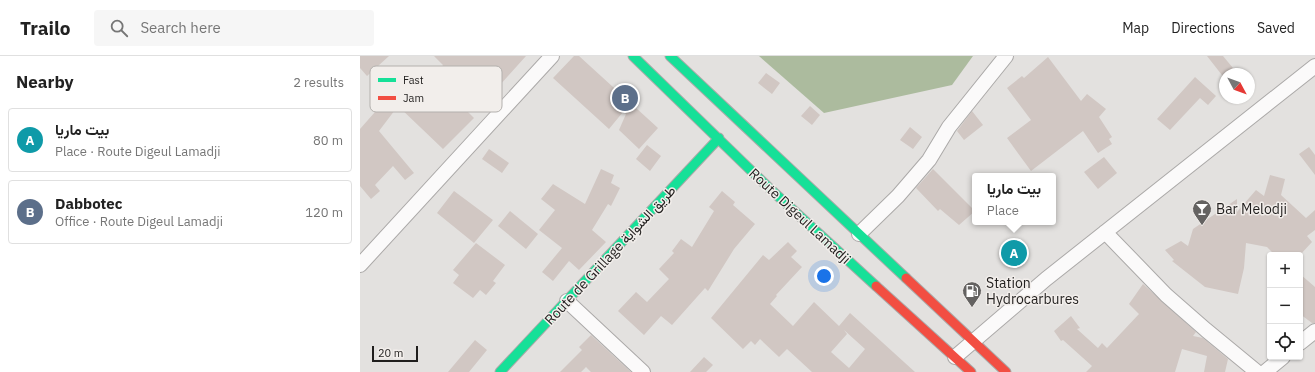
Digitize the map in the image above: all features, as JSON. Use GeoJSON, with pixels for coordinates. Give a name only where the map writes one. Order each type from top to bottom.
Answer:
{"type":"FeatureCollection","features":[{"type":"Feature","properties":{"kind":"main road","name":"Route Digeul Lamadji"},"geometry":{"type":"LineString","coordinates":[[632,56],[719,138],[768,187],[971,372]]}},
{"type":"Feature","properties":{"kind":"main road"},"geometry":{"type":"LineString","coordinates":[[670,56],[1006,372]]}},
{"type":"Feature","properties":{"kind":"main road","name":"Route de Grillage طريق الشواية"},"geometry":{"type":"LineString","coordinates":[[500,372],[719,138]]}},
{"type":"Feature","properties":{"kind":"street"},"geometry":{"type":"LineString","coordinates":[[502,110],[552,56]]}},
{"type":"Feature","properties":{"kind":"street"},"geometry":{"type":"LineString","coordinates":[[859,234],[898,196],[930,160],[949,127],[1006,56]]}},
{"type":"Feature","properties":{"kind":"street"},"geometry":{"type":"LineString","coordinates":[[955,357],[973,340],[1105,232],[1315,66]]}},
{"type":"Feature","properties":{"kind":"street"},"geometry":{"type":"LineString","coordinates":[[360,264],[500,112]]}},
{"type":"Feature","properties":{"kind":"street"},"geometry":{"type":"LineString","coordinates":[[1105,232],[1166,295],[1257,372]]}},
{"type":"Feature","properties":{"kind":"street"},"geometry":{"type":"LineString","coordinates":[[567,301],[643,372]]}},
{"type":"Feature","properties":{"kind":"street"},"geometry":{"type":"LineString","coordinates":[[1303,341],[1315,331]]}},
{"type":"Feature","properties":{"kind":"street"},"geometry":{"type":"LineString","coordinates":[[1265,372],[1279,360]]}},
{"type":"Feature","properties":{"kind":"shaded area"},"geometry":{"type":"Polygon","coordinates":[[[759,56],[973,56],[952,85],[824,113],[759,56]]]}},
{"type":"Feature","properties":{"kind":"building"},"geometry":{"type":"Polygon","coordinates":[[[360,56],[389,56],[378,66],[370,66],[370,73],[367,76],[360,68],[360,56]]]}},
{"type":"Feature","properties":{"kind":"building"},"geometry":{"type":"Polygon","coordinates":[[[434,56],[526,56],[502,83],[502,66],[443,65],[434,56]]]}},
{"type":"Feature","properties":{"kind":"building"},"geometry":{"type":"Polygon","coordinates":[[[574,56],[579,56],[658,128],[639,149],[619,130],[626,114],[623,112],[609,129],[553,78],[574,56]]]}},
{"type":"Feature","properties":{"kind":"building"},"geometry":{"type":"Polygon","coordinates":[[[1207,56],[1223,56],[1233,68],[1219,68],[1219,71],[1207,56]]]}},
{"type":"Feature","properties":{"kind":"building"},"geometry":{"type":"Polygon","coordinates":[[[1048,57],[1081,101],[1087,94],[1106,109],[1099,117],[1112,137],[1109,139],[1112,144],[1098,153],[1083,131],[1031,171],[1007,138],[1031,120],[1007,88],[1022,76],[1024,78],[1048,57]]]}},
{"type":"Feature","properties":{"kind":"building"},"geometry":{"type":"Polygon","coordinates":[[[766,73],[780,83],[772,94],[758,83],[766,73]]]}},
{"type":"Feature","properties":{"kind":"building"},"geometry":{"type":"Polygon","coordinates":[[[1195,77],[1216,96],[1208,105],[1200,98],[1170,130],[1157,119],[1195,77]]]}},
{"type":"Feature","properties":{"kind":"building"},"geometry":{"type":"Polygon","coordinates":[[[810,106],[820,115],[812,125],[801,116],[810,106]]]}},
{"type":"Feature","properties":{"kind":"building"},"geometry":{"type":"Polygon","coordinates":[[[972,111],[983,125],[964,140],[957,131],[972,111]]]}},
{"type":"Feature","properties":{"kind":"building"},"geometry":{"type":"Polygon","coordinates":[[[375,112],[393,112],[379,131],[414,173],[405,180],[393,166],[375,185],[380,191],[371,199],[360,186],[360,129],[375,112]]]}},
{"type":"Feature","properties":{"kind":"building"},"geometry":{"type":"Polygon","coordinates":[[[404,112],[468,112],[474,118],[443,149],[404,112]]]}},
{"type":"Feature","properties":{"kind":"building"},"geometry":{"type":"Polygon","coordinates":[[[910,127],[922,137],[913,149],[900,140],[910,127]]]}},
{"type":"Feature","properties":{"kind":"building"},"geometry":{"type":"Polygon","coordinates":[[[647,145],[661,156],[650,171],[636,159],[647,145]]]}},
{"type":"Feature","properties":{"kind":"building"},"geometry":{"type":"Polygon","coordinates":[[[1309,147],[1315,155],[1315,175],[1299,154],[1309,147]]]}},
{"type":"Feature","properties":{"kind":"building"},"geometry":{"type":"Polygon","coordinates":[[[489,149],[509,163],[502,173],[482,159],[489,149]]]}},
{"type":"Feature","properties":{"kind":"building"},"geometry":{"type":"Polygon","coordinates":[[[1104,157],[1117,173],[1098,189],[1084,172],[1104,157]]]}},
{"type":"Feature","properties":{"kind":"building"},"geometry":{"type":"Polygon","coordinates":[[[601,169],[614,175],[611,183],[620,188],[611,206],[608,204],[592,230],[606,242],[579,270],[569,261],[553,281],[542,272],[562,248],[539,230],[555,210],[541,199],[553,184],[585,204],[601,169]]]}},
{"type":"Feature","properties":{"kind":"building"},"geometry":{"type":"Polygon","coordinates":[[[933,169],[972,208],[972,214],[959,225],[940,209],[938,211],[916,188],[933,169]]]}},
{"type":"Feature","properties":{"kind":"building"},"geometry":{"type":"Polygon","coordinates":[[[1270,175],[1285,179],[1281,195],[1306,218],[1315,210],[1315,230],[1307,236],[1312,242],[1303,252],[1272,252],[1267,247],[1246,243],[1244,268],[1238,294],[1205,287],[1172,261],[1174,260],[1165,250],[1181,241],[1188,246],[1193,229],[1237,199],[1237,212],[1256,190],[1264,196],[1270,175]]]}},
{"type":"Feature","properties":{"kind":"building"},"geometry":{"type":"Polygon","coordinates":[[[454,191],[493,220],[474,243],[437,213],[454,191]]]}},
{"type":"Feature","properties":{"kind":"building"},"geometry":{"type":"Polygon","coordinates":[[[722,191],[735,202],[733,205],[755,224],[734,249],[708,291],[705,288],[672,325],[661,316],[644,335],[618,311],[636,292],[647,302],[669,279],[659,269],[674,253],[672,251],[681,239],[692,247],[714,211],[709,207],[722,191]]]}},
{"type":"Feature","properties":{"kind":"building"},"geometry":{"type":"Polygon","coordinates":[[[510,211],[538,234],[526,249],[498,226],[510,211]]]}},
{"type":"Feature","properties":{"kind":"building"},"geometry":{"type":"Polygon","coordinates":[[[788,242],[797,251],[791,257],[802,267],[776,295],[777,296],[770,304],[793,326],[814,302],[839,326],[850,313],[915,372],[812,372],[787,349],[779,357],[760,339],[755,345],[751,341],[743,349],[711,318],[763,255],[769,260],[788,242]],[[844,330],[847,334],[831,352],[849,368],[865,349],[844,330]]]}},
{"type":"Feature","properties":{"kind":"building"},"geometry":{"type":"Polygon","coordinates":[[[476,243],[505,265],[493,281],[496,283],[486,295],[480,290],[473,298],[453,283],[459,275],[453,270],[476,243]]]}},
{"type":"Feature","properties":{"kind":"building"},"geometry":{"type":"Polygon","coordinates":[[[1303,277],[1315,287],[1315,323],[1312,323],[1303,316],[1303,277]]]}},
{"type":"Feature","properties":{"kind":"building"},"geometry":{"type":"Polygon","coordinates":[[[1143,284],[1196,332],[1193,336],[1203,338],[1228,359],[1225,372],[1204,372],[1207,356],[1182,349],[1175,372],[1086,372],[1092,366],[1063,340],[1061,341],[1054,331],[1071,316],[1080,328],[1077,329],[1098,348],[1102,343],[1107,348],[1139,314],[1129,304],[1143,284]]]}},
{"type":"Feature","properties":{"kind":"building"},"geometry":{"type":"Polygon","coordinates":[[[591,335],[631,372],[591,372],[586,367],[581,372],[560,372],[582,350],[579,347],[591,335]]]}},
{"type":"Feature","properties":{"kind":"building"},"geometry":{"type":"Polygon","coordinates":[[[475,340],[487,350],[469,372],[448,372],[475,340]]]}},
{"type":"Feature","properties":{"kind":"building"},"geometry":{"type":"Polygon","coordinates":[[[704,357],[713,365],[706,372],[690,372],[704,357]]]}},
{"type":"Feature","properties":{"kind":"traffic: fast"},"geometry":{"type":"LineString","coordinates":[[633,56],[768,187],[876,286]]}},
{"type":"Feature","properties":{"kind":"traffic: fast"},"geometry":{"type":"LineString","coordinates":[[670,56],[906,278]]}},
{"type":"Feature","properties":{"kind":"traffic: fast"},"geometry":{"type":"LineString","coordinates":[[500,372],[719,138]]}},
{"type":"Feature","properties":{"kind":"traffic: jam"},"geometry":{"type":"LineString","coordinates":[[906,278],[1006,372]]}},
{"type":"Feature","properties":{"kind":"traffic: jam"},"geometry":{"type":"LineString","coordinates":[[876,286],[971,372]]}},
{"type":"Feature","properties":{"kind":"place","name":"Dabbotec"},"geometry":{"type":"Point","coordinates":[625,98]}},
{"type":"Feature","properties":{"kind":"place","name":"Bar Melodji"},"geometry":{"type":"Point","coordinates":[1202,226]}},
{"type":"Feature","properties":{"kind":"place","name":"بيت ماريا"},"geometry":{"type":"Point","coordinates":[1014,253]}},
{"type":"Feature","properties":{"kind":"place","name":"Station Hydrocarbures"},"geometry":{"type":"Point","coordinates":[972,308]}}]}
